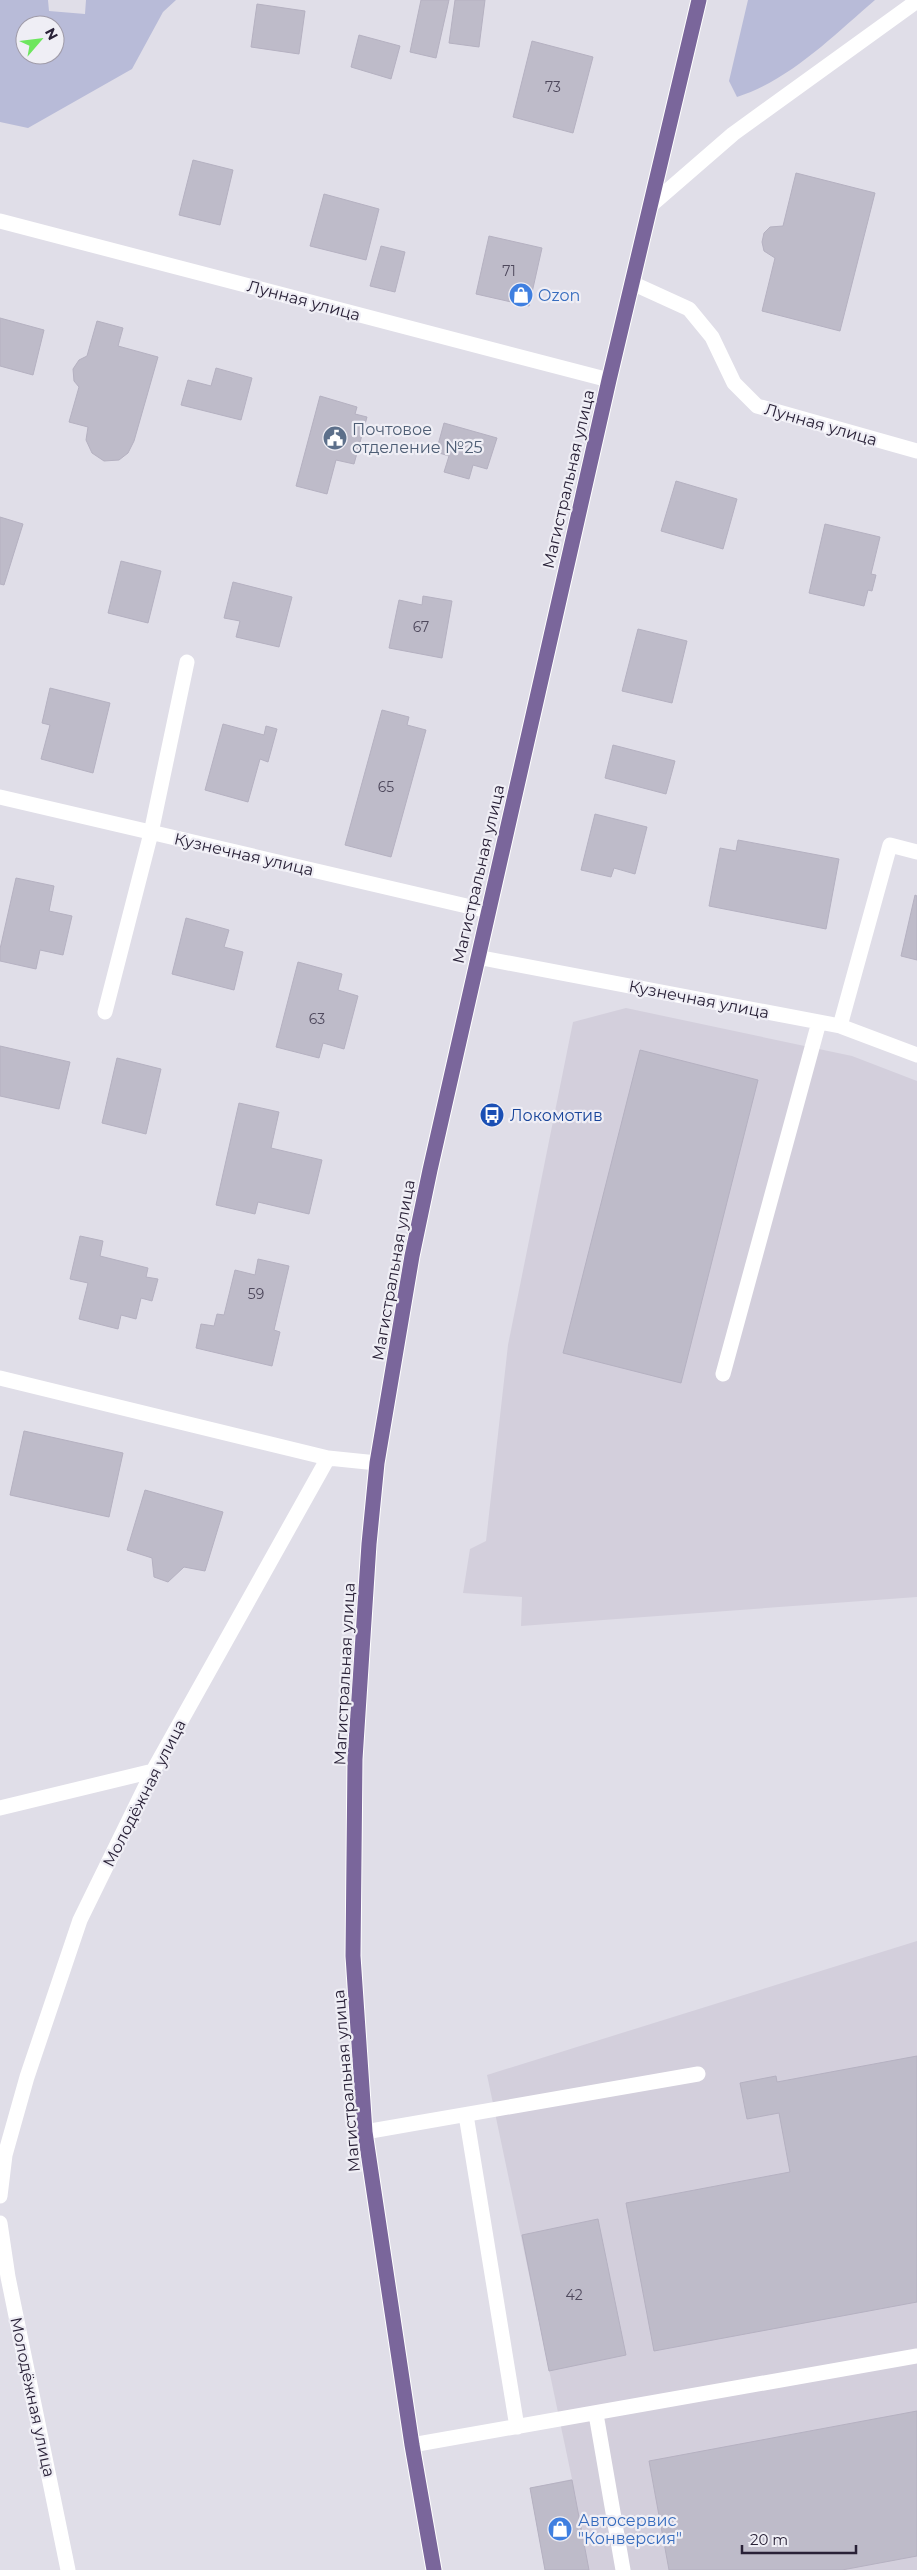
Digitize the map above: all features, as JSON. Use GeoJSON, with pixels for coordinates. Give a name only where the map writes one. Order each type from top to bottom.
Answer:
{"type":"FeatureCollection","features":[{"type":"Feature","properties":{"kind":"main road","name":"Магистральная улица"},"geometry":{"type":"LineString","coordinates":[[434,2570],[412,2445],[365,2132],[353,1956],[355,1760],[369,1544],[377,1463],[420,1214],[609,380],[699,0]]}},
{"type":"Feature","properties":{"kind":"street"},"geometry":{"type":"LineString","coordinates":[[650,206],[733,134],[917,2]]}},
{"type":"Feature","properties":{"kind":"street","name":"Лунная улица"},"geometry":{"type":"LineString","coordinates":[[0,221],[609,380]]}},
{"type":"Feature","properties":{"kind":"street","name":"Лунная улица"},"geometry":{"type":"LineString","coordinates":[[632,283],[689,309],[712,338],[734,383],[756,406],[917,451]]}},
{"type":"Feature","properties":{"kind":"street"},"geometry":{"type":"LineString","coordinates":[[105,1012],[150,833],[187,662]]}},
{"type":"Feature","properties":{"kind":"street","name":"Кузнечная улица"},"geometry":{"type":"LineString","coordinates":[[0,797],[488,911]]}},
{"type":"Feature","properties":{"kind":"street"},"geometry":{"type":"LineString","coordinates":[[840,1026],[890,845],[917,852]]}},
{"type":"Feature","properties":{"kind":"street","name":"Кузнечная улица"},"geometry":{"type":"LineString","coordinates":[[477,957],[840,1026],[917,1055]]}},
{"type":"Feature","properties":{"kind":"street"},"geometry":{"type":"LineString","coordinates":[[724,1374],[819,1022]]}},
{"type":"Feature","properties":{"kind":"street"},"geometry":{"type":"LineString","coordinates":[[0,1378],[328,1458],[377,1463]]}},
{"type":"Feature","properties":{"kind":"street","name":"Молодёжная улица"},"geometry":{"type":"LineString","coordinates":[[0,2196],[5,2155],[15,2120],[80,1920],[153,1771],[328,1458]]}},
{"type":"Feature","properties":{"kind":"street"},"geometry":{"type":"LineString","coordinates":[[0,1808],[153,1771]]}},
{"type":"Feature","properties":{"kind":"street"},"geometry":{"type":"LineString","coordinates":[[365,2132],[698,2074]]}},
{"type":"Feature","properties":{"kind":"street"},"geometry":{"type":"LineString","coordinates":[[466,2115],[517,2428]]}},
{"type":"Feature","properties":{"kind":"street","name":"Молодёжная улица"},"geometry":{"type":"LineString","coordinates":[[0,2223],[8,2277],[68,2570]]}},
{"type":"Feature","properties":{"kind":"street"},"geometry":{"type":"LineString","coordinates":[[412,2445],[917,2356]]}},
{"type":"Feature","properties":{"kind":"street"},"geometry":{"type":"LineString","coordinates":[[596,2414],[624,2570]]}},
{"type":"Feature","properties":{"kind":"shaded area"},"geometry":{"type":"Polygon","coordinates":[[[0,0],[48,0],[49,11],[85,14],[86,0],[176,0],[163,12],[132,69],[28,128],[0,122],[0,0]]]}},
{"type":"Feature","properties":{"kind":"shaded area"},"geometry":{"type":"Polygon","coordinates":[[[748,0],[875,0],[827,42],[793,68],[775,80],[737,97],[729,81],[748,0]]]}},
{"type":"Feature","properties":{"kind":"shaded area"},"geometry":{"type":"Polygon","coordinates":[[[626,1008],[852,1056],[917,1081],[917,1597],[521,1626],[522,1597],[463,1593],[470,1549],[486,1541],[508,1345],[573,1022],[626,1008]]]}},
{"type":"Feature","properties":{"kind":"shaded area"},"geometry":{"type":"Polygon","coordinates":[[[917,1941],[917,2570],[545,2570],[530,2488],[572,2479],[487,2075],[917,1941]]]}},
{"type":"Feature","properties":{"kind":"building"},"geometry":{"type":"Polygon","coordinates":[[[421,0],[449,0],[436,58],[410,52],[421,0]]]}},
{"type":"Feature","properties":{"kind":"building"},"geometry":{"type":"Polygon","coordinates":[[[455,0],[485,0],[479,47],[449,43],[455,0]]]}},
{"type":"Feature","properties":{"kind":"building"},"geometry":{"type":"Polygon","coordinates":[[[257,4],[305,11],[299,54],[251,47],[257,4]]]}},
{"type":"Feature","properties":{"kind":"building"},"geometry":{"type":"Polygon","coordinates":[[[359,35],[400,46],[391,79],[351,67],[359,35]]]}},
{"type":"Feature","properties":{"kind":"building"},"geometry":{"type":"Polygon","coordinates":[[[532,41],[593,57],[573,133],[513,117],[532,41]]]}},
{"type":"Feature","properties":{"kind":"building"},"geometry":{"type":"Polygon","coordinates":[[[193,160],[233,170],[220,225],[179,215],[193,160]]]}},
{"type":"Feature","properties":{"kind":"building"},"geometry":{"type":"Polygon","coordinates":[[[796,173],[875,193],[840,331],[762,311],[775,258],[764,251],[762,242],[764,233],[770,227],[783,226],[796,173]]]}},
{"type":"Feature","properties":{"kind":"building"},"geometry":{"type":"Polygon","coordinates":[[[324,194],[379,209],[366,260],[310,246],[324,194]]]}},
{"type":"Feature","properties":{"kind":"building"},"geometry":{"type":"Polygon","coordinates":[[[489,236],[542,248],[529,306],[476,294],[489,236]]]}},
{"type":"Feature","properties":{"kind":"building"},"geometry":{"type":"Polygon","coordinates":[[[381,246],[405,252],[395,292],[370,286],[381,246]]]}},
{"type":"Feature","properties":{"kind":"building"},"geometry":{"type":"Polygon","coordinates":[[[0,318],[44,330],[33,375],[0,366],[0,318]]]}},
{"type":"Feature","properties":{"kind":"building"},"geometry":{"type":"Polygon","coordinates":[[[97,321],[123,328],[118,346],[158,357],[134,441],[128,453],[119,460],[104,461],[92,453],[86,440],[88,427],[69,422],[79,387],[74,381],[73,369],[79,360],[87,356],[97,321]]]}},
{"type":"Feature","properties":{"kind":"building"},"geometry":{"type":"Polygon","coordinates":[[[216,368],[252,378],[241,420],[181,405],[188,380],[211,386],[216,368]]]}},
{"type":"Feature","properties":{"kind":"building","name":"Почтовое отделение №25"},"geometry":{"type":"Polygon","coordinates":[[[320,396],[357,407],[355,414],[367,417],[354,464],[336,460],[327,494],[296,486],[320,396]]]}},
{"type":"Feature","properties":{"kind":"building"},"geometry":{"type":"Polygon","coordinates":[[[444,423],[497,438],[487,469],[473,465],[469,479],[444,472],[449,456],[436,452],[444,423]]]}},
{"type":"Feature","properties":{"kind":"building"},"geometry":{"type":"Polygon","coordinates":[[[676,481],[737,499],[723,549],[661,531],[676,481]]]}},
{"type":"Feature","properties":{"kind":"building"},"geometry":{"type":"Polygon","coordinates":[[[0,517],[23,524],[4,585],[0,584],[0,517]]]}},
{"type":"Feature","properties":{"kind":"building"},"geometry":{"type":"Polygon","coordinates":[[[825,524],[880,537],[871,574],[876,575],[872,591],[868,590],[864,606],[809,593],[825,524]]]}},
{"type":"Feature","properties":{"kind":"building"},"geometry":{"type":"Polygon","coordinates":[[[121,561],[161,571],[148,623],[108,613],[121,561]]]}},
{"type":"Feature","properties":{"kind":"building"},"geometry":{"type":"Polygon","coordinates":[[[233,582],[292,597],[279,647],[236,637],[240,621],[224,618],[233,582]]]}},
{"type":"Feature","properties":{"kind":"building"},"geometry":{"type":"Polygon","coordinates":[[[423,596],[452,601],[442,658],[389,648],[399,600],[422,605],[423,596]]]}},
{"type":"Feature","properties":{"kind":"building"},"geometry":{"type":"Polygon","coordinates":[[[638,629],[687,641],[672,703],[622,691],[638,629]]]}},
{"type":"Feature","properties":{"kind":"building"},"geometry":{"type":"Polygon","coordinates":[[[50,688],[110,703],[93,773],[41,759],[50,725],[42,723],[50,688]]]}},
{"type":"Feature","properties":{"kind":"building"},"geometry":{"type":"Polygon","coordinates":[[[382,710],[409,717],[407,725],[426,730],[391,857],[345,845],[382,710]]]}},
{"type":"Feature","properties":{"kind":"building"},"geometry":{"type":"Polygon","coordinates":[[[223,724],[264,735],[266,726],[277,729],[268,762],[260,759],[248,802],[205,790],[223,724]]]}},
{"type":"Feature","properties":{"kind":"building"},"geometry":{"type":"Polygon","coordinates":[[[613,745],[675,761],[666,794],[605,778],[613,745]]]}},
{"type":"Feature","properties":{"kind":"building"},"geometry":{"type":"Polygon","coordinates":[[[595,814],[647,827],[635,874],[614,868],[611,877],[581,870],[595,814]]]}},
{"type":"Feature","properties":{"kind":"building"},"geometry":{"type":"Polygon","coordinates":[[[738,840],[839,859],[826,929],[709,906],[720,848],[736,851],[738,840]]]}},
{"type":"Feature","properties":{"kind":"building"},"geometry":{"type":"Polygon","coordinates":[[[16,878],[54,886],[49,911],[72,916],[63,955],[40,950],[36,969],[0,961],[0,949],[16,878]]]}},
{"type":"Feature","properties":{"kind":"building"},"geometry":{"type":"Polygon","coordinates":[[[915,895],[917,896],[917,960],[901,956],[915,895]]]}},
{"type":"Feature","properties":{"kind":"building"},"geometry":{"type":"Polygon","coordinates":[[[186,918],[229,930],[224,947],[243,952],[234,990],[172,974],[186,918]]]}},
{"type":"Feature","properties":{"kind":"building"},"geometry":{"type":"Polygon","coordinates":[[[298,962],[342,974],[338,990],[358,996],[344,1049],[323,1043],[319,1058],[276,1047],[298,962]]]}},
{"type":"Feature","properties":{"kind":"building"},"geometry":{"type":"Polygon","coordinates":[[[0,1046],[70,1062],[59,1109],[0,1096],[0,1046]]]}},
{"type":"Feature","properties":{"kind":"building"},"geometry":{"type":"Polygon","coordinates":[[[640,1050],[758,1080],[681,1383],[563,1353],[640,1050]]]}},
{"type":"Feature","properties":{"kind":"building"},"geometry":{"type":"Polygon","coordinates":[[[117,1058],[161,1069],[146,1134],[102,1123],[117,1058]]]}},
{"type":"Feature","properties":{"kind":"building"},"geometry":{"type":"Polygon","coordinates":[[[239,1103],[279,1112],[271,1148],[322,1160],[309,1214],[258,1202],[255,1214],[216,1205],[239,1103]]]}},
{"type":"Feature","properties":{"kind":"building"},"geometry":{"type":"Polygon","coordinates":[[[80,1236],[103,1241],[100,1256],[148,1268],[146,1277],[158,1279],[152,1301],[141,1298],[136,1319],[121,1315],[118,1329],[79,1319],[88,1283],[70,1279],[80,1236]]]}},
{"type":"Feature","properties":{"kind":"building"},"geometry":{"type":"Polygon","coordinates":[[[258,1259],[289,1266],[274,1330],[280,1332],[272,1366],[196,1348],[201,1324],[214,1326],[217,1314],[224,1315],[235,1270],[255,1275],[258,1259]]]}},
{"type":"Feature","properties":{"kind":"building"},"geometry":{"type":"Polygon","coordinates":[[[24,1431],[123,1453],[109,1517],[10,1495],[24,1431]]]}},
{"type":"Feature","properties":{"kind":"building"},"geometry":{"type":"Polygon","coordinates":[[[145,1490],[223,1512],[205,1571],[184,1567],[168,1582],[154,1577],[152,1558],[127,1550],[145,1490]]]}},
{"type":"Feature","properties":{"kind":"building"},"geometry":{"type":"Polygon","coordinates":[[[917,2056],[917,2302],[654,2351],[626,2203],[790,2172],[779,2113],[747,2119],[740,2083],[776,2076],[777,2082],[917,2056]]]}},
{"type":"Feature","properties":{"kind":"building"},"geometry":{"type":"Polygon","coordinates":[[[598,2219],[626,2355],[549,2371],[522,2235],[598,2219]]]}},
{"type":"Feature","properties":{"kind":"building"},"geometry":{"type":"Polygon","coordinates":[[[917,2411],[917,2556],[842,2570],[669,2570],[649,2461],[917,2411]]]}},
{"type":"Feature","properties":{"kind":"building","name":"Автосервис \"Конверсия\""},"geometry":{"type":"Polygon","coordinates":[[[572,2480],[589,2570],[545,2570],[530,2488],[572,2480]]]}},
{"type":"Feature","properties":{"kind":"place","name":"Ozon"},"geometry":{"type":"Point","coordinates":[521,295]}},
{"type":"Feature","properties":{"kind":"place","name":"Почтовое отделение №25"},"geometry":{"type":"Point","coordinates":[335,438]}},
{"type":"Feature","properties":{"kind":"place","name":"Локомотив"},"geometry":{"type":"Point","coordinates":[492,1115]}},
{"type":"Feature","properties":{"kind":"place","name":"Автосервис \"Конверсия\""},"geometry":{"type":"Point","coordinates":[560,2529]}}]}
